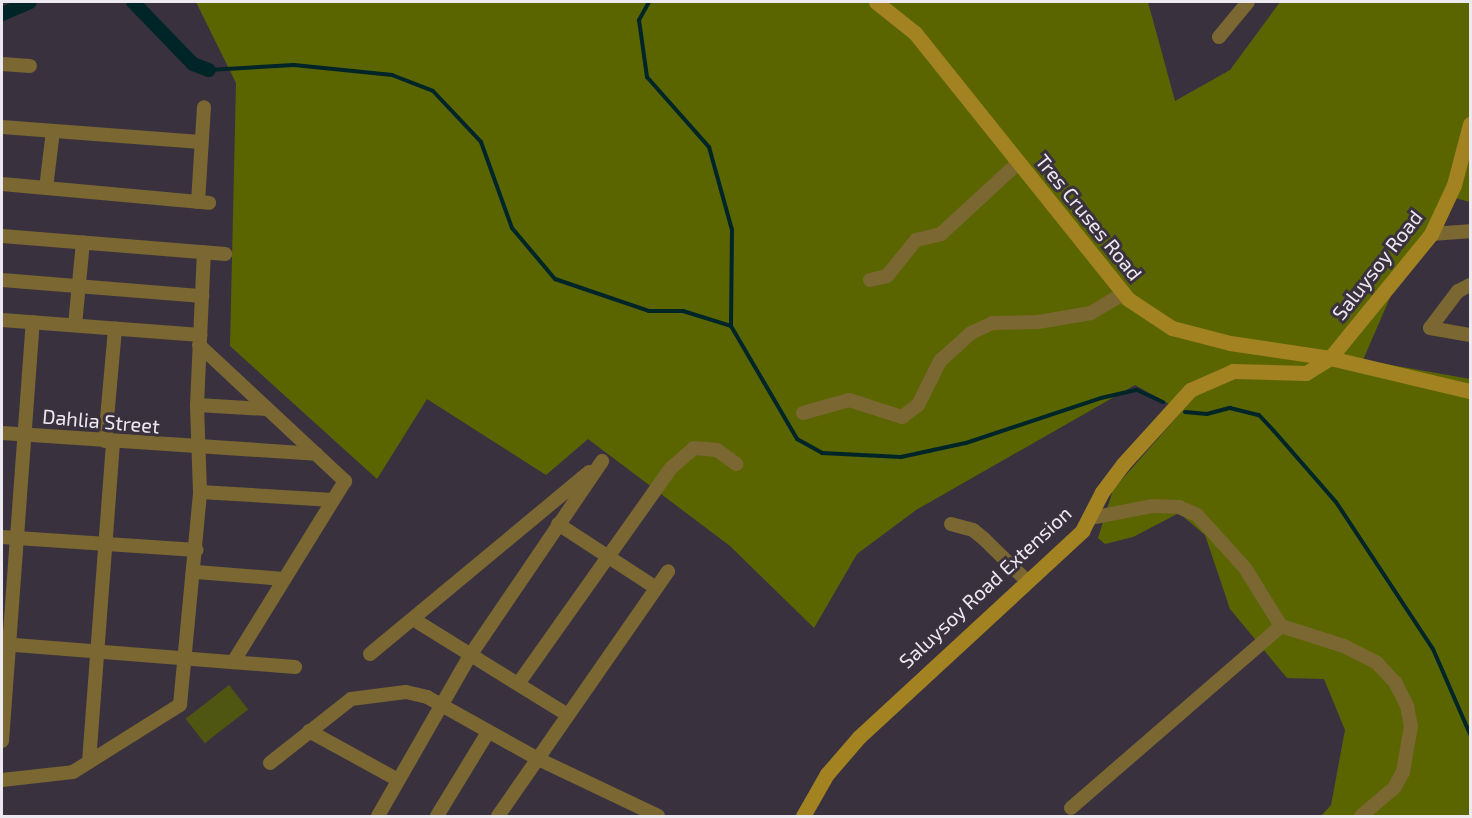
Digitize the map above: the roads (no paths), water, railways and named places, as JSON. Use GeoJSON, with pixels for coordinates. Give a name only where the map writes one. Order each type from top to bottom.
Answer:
{"type":"FeatureCollection","features":[{"type":"Feature","properties":{"kind":"main road","name":"Tres Cruses Road"},"geometry":{"type":"LineString","coordinates":[[876,2],[915,33],[1124,293],[1172,328],[1253,348],[1330,358],[1470,391]]}},
{"type":"Feature","properties":{"kind":"main road","name":"Saluysoy Road"},"geometry":{"type":"LineString","coordinates":[[1330,358],[1431,234],[1454,185],[1470,124]]}},
{"type":"Feature","properties":{"kind":"main road","name":"Saluysoy Road Extension"},"geometry":{"type":"LineString","coordinates":[[803,816],[840,756],[904,691],[1082,531],[1091,518],[1102,492],[1190,390],[1233,371],[1306,373],[1330,358]]}},
{"type":"Feature","properties":{"kind":"street"},"geometry":{"type":"LineString","coordinates":[[1219,37],[1248,2]]}},
{"type":"Feature","properties":{"kind":"street"},"geometry":{"type":"LineString","coordinates":[[2,64],[30,66]]}},
{"type":"Feature","properties":{"kind":"street"},"geometry":{"type":"LineString","coordinates":[[2,184],[203,202],[200,142],[204,107]]}},
{"type":"Feature","properties":{"kind":"street"},"geometry":{"type":"LineString","coordinates":[[2,127],[200,142]]}},
{"type":"Feature","properties":{"kind":"street"},"geometry":{"type":"LineString","coordinates":[[46,188],[53,131]]}},
{"type":"Feature","properties":{"kind":"street"},"geometry":{"type":"LineString","coordinates":[[870,280],[886,276],[916,240],[941,234],[1019,162]]}},
{"type":"Feature","properties":{"kind":"street"},"geometry":{"type":"LineString","coordinates":[[1431,234],[1470,231]]}},
{"type":"Feature","properties":{"kind":"street"},"geometry":{"type":"LineString","coordinates":[[2,236],[225,254]]}},
{"type":"Feature","properties":{"kind":"street"},"geometry":{"type":"LineString","coordinates":[[75,325],[83,242]]}},
{"type":"Feature","properties":{"kind":"street"},"geometry":{"type":"LineString","coordinates":[[2,780],[73,772],[180,705],[196,572],[200,492],[197,405],[204,252]]}},
{"type":"Feature","properties":{"kind":"street"},"geometry":{"type":"LineString","coordinates":[[2,280],[202,296]]}},
{"type":"Feature","properties":{"kind":"street"},"geometry":{"type":"LineString","coordinates":[[1470,285],[1458,291],[1430,328],[1470,335]]}},
{"type":"Feature","properties":{"kind":"street"},"geometry":{"type":"LineString","coordinates":[[803,413],[849,400],[902,417],[918,405],[940,361],[971,333],[992,323],[1038,322],[1091,313],[1124,293]]}},
{"type":"Feature","properties":{"kind":"street"},"geometry":{"type":"LineString","coordinates":[[2,320],[115,328],[200,340],[267,409],[345,481],[233,662]]}},
{"type":"Feature","properties":{"kind":"street"},"geometry":{"type":"LineString","coordinates":[[2,741],[5,644],[27,435],[33,322]]}},
{"type":"Feature","properties":{"kind":"street"},"geometry":{"type":"LineString","coordinates":[[89,762],[105,544],[115,328]]}},
{"type":"Feature","properties":{"kind":"street"},"geometry":{"type":"LineString","coordinates":[[197,405],[267,409]]}},
{"type":"Feature","properties":{"kind":"street","name":"Dahlia Street"},"geometry":{"type":"LineString","coordinates":[[2,433],[198,449],[316,454]]}},
{"type":"Feature","properties":{"kind":"street"},"geometry":{"type":"LineString","coordinates":[[518,684],[606,555],[670,469],[694,448],[717,450],[736,464]]}},
{"type":"Feature","properties":{"kind":"street"},"geometry":{"type":"LineString","coordinates":[[370,654],[602,461],[469,657],[378,816]]}},
{"type":"Feature","properties":{"kind":"street"},"geometry":{"type":"LineString","coordinates":[[200,492],[333,500]]}},
{"type":"Feature","properties":{"kind":"street"},"geometry":{"type":"LineString","coordinates":[[1091,518],[1153,506],[1179,507],[1197,515],[1245,568],[1281,626],[1344,646],[1377,663],[1395,682],[1407,706],[1411,726],[1403,772],[1394,788],[1361,816]]}},
{"type":"Feature","properties":{"kind":"street"},"geometry":{"type":"LineString","coordinates":[[558,524],[656,588]]}},
{"type":"Feature","properties":{"kind":"street"},"geometry":{"type":"LineString","coordinates":[[951,524],[973,530],[984,538],[1027,581]]}},
{"type":"Feature","properties":{"kind":"street"},"geometry":{"type":"LineString","coordinates":[[2,537],[197,550]]}},
{"type":"Feature","properties":{"kind":"street"},"geometry":{"type":"LineString","coordinates":[[498,816],[566,714],[668,571]]}},
{"type":"Feature","properties":{"kind":"street"},"geometry":{"type":"LineString","coordinates":[[196,572],[284,579]]}},
{"type":"Feature","properties":{"kind":"street"},"geometry":{"type":"LineString","coordinates":[[413,619],[469,657],[566,714]]}},
{"type":"Feature","properties":{"kind":"street"},"geometry":{"type":"LineString","coordinates":[[1071,808],[1281,626]]}},
{"type":"Feature","properties":{"kind":"street"},"geometry":{"type":"LineString","coordinates":[[5,644],[295,667]]}},
{"type":"Feature","properties":{"kind":"street"},"geometry":{"type":"LineString","coordinates":[[270,764],[351,699],[370,694],[406,692],[442,705],[536,758],[658,816]]}},
{"type":"Feature","properties":{"kind":"street"},"geometry":{"type":"LineString","coordinates":[[309,731],[399,780]]}},
{"type":"Feature","properties":{"kind":"street"},"geometry":{"type":"LineString","coordinates":[[437,816],[488,732]]}},
{"type":"Feature","properties":{"kind":"waterway"},"geometry":{"type":"LineString","coordinates":[[2,14],[30,2]]}},
{"type":"Feature","properties":{"kind":"waterway"},"geometry":{"type":"LineString","coordinates":[[133,2],[193,64],[209,70]]}},
{"type":"Feature","properties":{"kind":"waterway"},"geometry":{"type":"LineString","coordinates":[[649,2],[639,20],[647,77],[709,147],[732,230],[731,326]]}},
{"type":"Feature","properties":{"kind":"waterway"},"geometry":{"type":"LineString","coordinates":[[209,70],[294,65],[392,75],[433,91],[481,142],[512,228],[555,279],[649,311],[683,311],[731,326],[797,439],[822,453],[901,457],[966,443],[1101,398],[1137,390],[1163,402]]}},
{"type":"Feature","properties":{"kind":"waterway"},"geometry":{"type":"LineString","coordinates":[[1185,412],[1207,414],[1230,408],[1259,415],[1274,431],[1336,502],[1433,649],[1470,734]]}}]}
